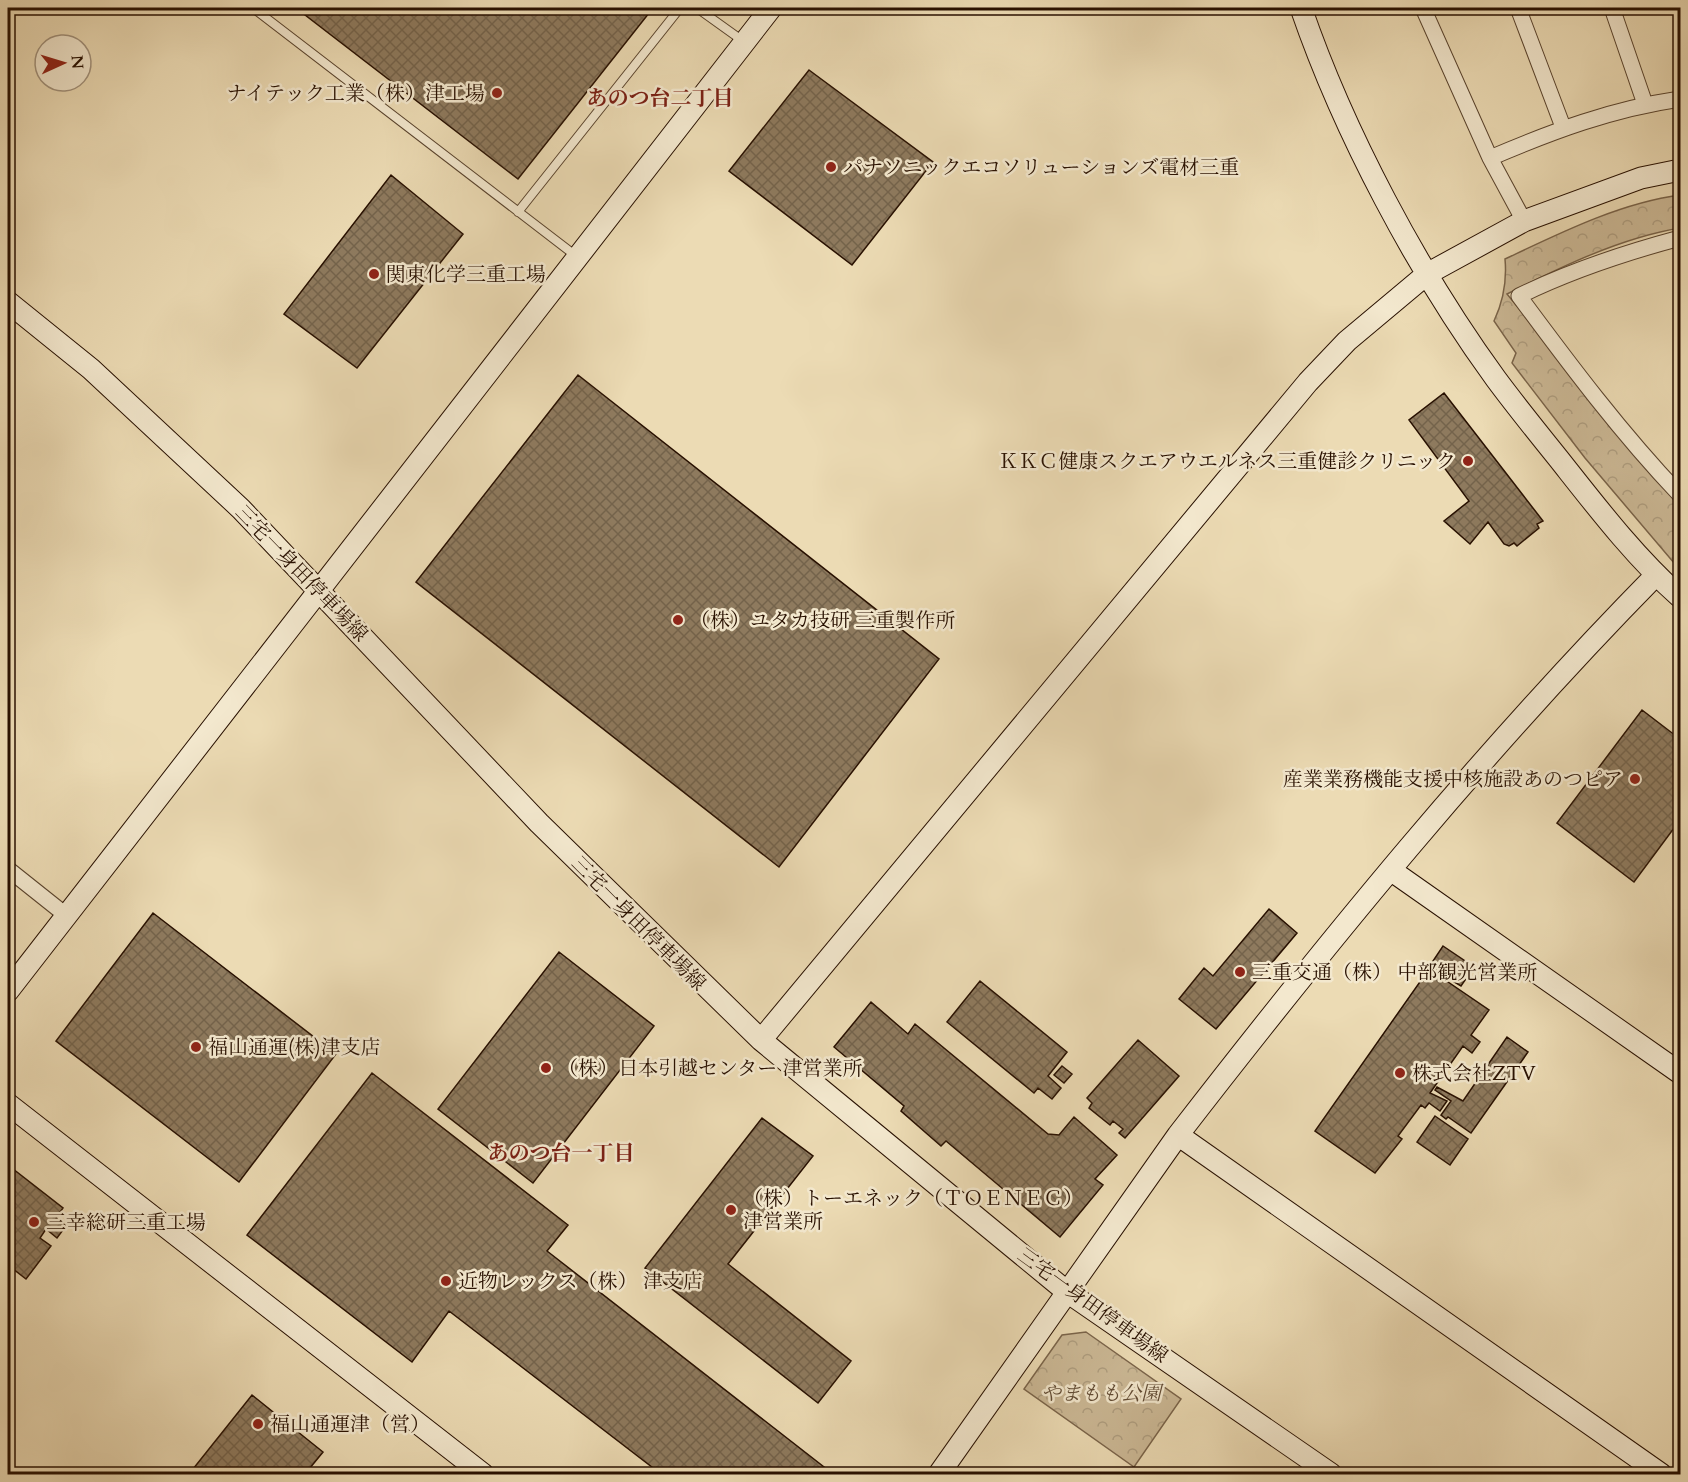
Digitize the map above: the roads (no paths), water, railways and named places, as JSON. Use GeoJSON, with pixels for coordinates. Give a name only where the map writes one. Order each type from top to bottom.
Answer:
{"type":"FeatureCollection","features":[{"type":"Feature","properties":{"kind":"street"},"geometry":{"type":"LineString","coordinates":[[8,992],[771,8]]}},
{"type":"Feature","properties":{"kind":"street"},"geometry":{"type":"LineString","coordinates":[[1301,8],[1327,74],[1368,165],[1427,274],[1496,379],[1603,515],[1656,575],[1680,597]]}},
{"type":"Feature","properties":{"kind":"street"},"geometry":{"type":"LineString","coordinates":[[1423,8],[1490,158],[1524,221]]}},
{"type":"Feature","properties":{"kind":"street"},"geometry":{"type":"LineString","coordinates":[[1518,8],[1563,127]]}},
{"type":"Feature","properties":{"kind":"street"},"geometry":{"type":"LineString","coordinates":[[1612,8],[1645,104]]}},
{"type":"Feature","properties":{"kind":"street"},"geometry":{"type":"LineString","coordinates":[[1490,158],[1563,127],[1645,104],[1680,99]]}},
{"type":"Feature","properties":{"kind":"street"},"geometry":{"type":"LineString","coordinates":[[761,1040],[1308,382],[1347,341],[1427,274],[1524,221],[1641,178],[1680,170]]}},
{"type":"Feature","properties":{"kind":"street"},"geometry":{"type":"LineString","coordinates":[[1680,238],[1617,255],[1575,270],[1519,296],[1591,393],[1640,452],[1680,495]]}},
{"type":"Feature","properties":{"kind":"street","name":"三宅一身田停車場線"},"geometry":{"type":"LineString","coordinates":[[8,302],[91,369],[176,446],[320,590],[539,823],[761,1040],[1066,1291],[1331,1474]]}},
{"type":"Feature","properties":{"kind":"street"},"geometry":{"type":"LineString","coordinates":[[939,1474],[1066,1291],[1178,1135],[1231,1066],[1452,795],[1556,677],[1656,575]]}},
{"type":"Feature","properties":{"kind":"street"},"geometry":{"type":"LineString","coordinates":[[8,869],[67,916]]}},
{"type":"Feature","properties":{"kind":"street"},"geometry":{"type":"LineString","coordinates":[[1392,871],[1680,1073]]}},
{"type":"Feature","properties":{"kind":"street"},"geometry":{"type":"LineString","coordinates":[[8,1104],[483,1474]]}},
{"type":"Feature","properties":{"kind":"street"},"geometry":{"type":"LineString","coordinates":[[1178,1135],[1661,1474]]}},
{"type":"Feature","properties":{"kind":"lane"},"geometry":{"type":"LineString","coordinates":[[253,8],[577,257]]}},
{"type":"Feature","properties":{"kind":"lane"},"geometry":{"type":"LineString","coordinates":[[518,212],[680,8]]}},
{"type":"Feature","properties":{"kind":"lane"},"geometry":{"type":"LineString","coordinates":[[697,8],[744,42]]}},
{"type":"Feature","properties":{"kind":"place","name":"ナイテック工業（株）津工場"},"geometry":{"type":"Point","coordinates":[497,93]}},
{"type":"Feature","properties":{"kind":"place","name":"パナソニックエコソリューションズ電材三重"},"geometry":{"type":"Point","coordinates":[831,167]}},
{"type":"Feature","properties":{"kind":"place","name":"関東化学三重工場"},"geometry":{"type":"Point","coordinates":[374,274]}},
{"type":"Feature","properties":{"kind":"place","name":"ＫＫＣ健康スクエアウエルネス三重健診クリニック"},"geometry":{"type":"Point","coordinates":[1468,461]}},
{"type":"Feature","properties":{"kind":"place","name":"（株）ユタカ技研 三重製作所"},"geometry":{"type":"Point","coordinates":[678,620]}},
{"type":"Feature","properties":{"kind":"place","name":"産業業務機能支援中核施設あのつピア"},"geometry":{"type":"Point","coordinates":[1635,779]}},
{"type":"Feature","properties":{"kind":"place","name":"三重交通（株） 中部観光営業所"},"geometry":{"type":"Point","coordinates":[1240,972]}},
{"type":"Feature","properties":{"kind":"place","name":"福山通運(株)津支店"},"geometry":{"type":"Point","coordinates":[196,1047]}},
{"type":"Feature","properties":{"kind":"place","name":"（株）日本引越センター 津営業所"},"geometry":{"type":"Point","coordinates":[546,1068]}},
{"type":"Feature","properties":{"kind":"place","name":"株式会社ZTV"},"geometry":{"type":"Point","coordinates":[1400,1073]}},
{"type":"Feature","properties":{"kind":"place","name":"（株）トーエネック（ＴＯＥＮＥＣ） 津営業所"},"geometry":{"type":"Point","coordinates":[731,1210]}},
{"type":"Feature","properties":{"kind":"place","name":"三幸総研三重工場"},"geometry":{"type":"Point","coordinates":[34,1222]}},
{"type":"Feature","properties":{"kind":"place","name":"近物レックス（株） 津支店"},"geometry":{"type":"Point","coordinates":[446,1281]}},
{"type":"Feature","properties":{"kind":"place","name":"福山通運津（営）"},"geometry":{"type":"Point","coordinates":[258,1424]}},
{"type":"Feature","properties":{"kind":"district","name":"あのつ台二丁目"},"geometry":{"type":"Point","coordinates":[660,98]}},
{"type":"Feature","properties":{"kind":"district","name":"あのつ台一丁目"},"geometry":{"type":"Point","coordinates":[561,1153]}},
{"type":"Feature","properties":{"kind":"park label","name":"やまもも公園"},"geometry":{"type":"Point","coordinates":[1101,1393]}}]}
